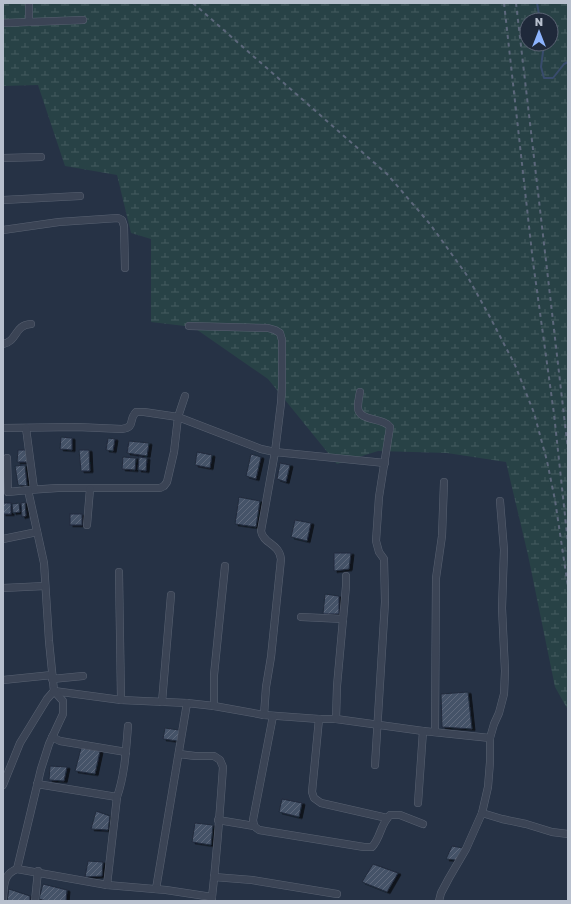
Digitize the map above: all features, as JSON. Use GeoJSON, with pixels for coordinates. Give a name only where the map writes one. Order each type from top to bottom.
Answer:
{"type":"FeatureCollection","features":[{"type":"Feature","properties":{"kind":"street"},"geometry":{"type":"LineString","coordinates":[[28,3],[29,22]]}},
{"type":"Feature","properties":{"kind":"street"},"geometry":{"type":"LineString","coordinates":[[3,23],[83,20]]}},
{"type":"Feature","properties":{"kind":"street"},"geometry":{"type":"LineString","coordinates":[[3,158],[41,157]]}},
{"type":"Feature","properties":{"kind":"street"},"geometry":{"type":"LineString","coordinates":[[3,200],[80,196]]}},
{"type":"Feature","properties":{"kind":"street"},"geometry":{"type":"LineString","coordinates":[[3,230],[59,222],[118,218],[122,220],[124,226],[125,268]]}},
{"type":"Feature","properties":{"kind":"street"},"geometry":{"type":"LineString","coordinates":[[3,344],[10,342],[21,326],[31,324]]}},
{"type":"Feature","properties":{"kind":"street"},"geometry":{"type":"LineString","coordinates":[[189,326],[268,328],[280,333],[282,340],[281,403],[275,452],[261,531],[262,536],[272,543],[280,553],[281,559],[264,715]]}},
{"type":"Feature","properties":{"kind":"street"},"geometry":{"type":"LineString","coordinates":[[360,392],[358,408],[359,413],[362,416],[384,422],[390,427],[390,438],[384,463],[379,497],[376,541],[379,552],[384,559],[385,602],[375,765]]}},
{"type":"Feature","properties":{"kind":"street"},"geometry":{"type":"LineString","coordinates":[[7,458],[6,492],[58,488],[160,488],[167,482],[174,452],[178,417],[185,396]]}},
{"type":"Feature","properties":{"kind":"street"},"geometry":{"type":"LineString","coordinates":[[3,428],[77,427],[122,429],[128,428],[131,425],[133,415],[136,412],[144,412],[178,417],[261,449],[275,452],[384,463]]}},
{"type":"Feature","properties":{"kind":"street"},"geometry":{"type":"LineString","coordinates":[[17,869],[37,784],[52,737],[63,714],[63,701],[54,691],[52,677],[44,563],[37,532],[31,489],[26,428]]}},
{"type":"Feature","properties":{"kind":"street"},"geometry":{"type":"LineString","coordinates":[[435,732],[436,578],[442,536],[444,482]]}},
{"type":"Feature","properties":{"kind":"street"},"geometry":{"type":"LineString","coordinates":[[87,525],[90,489]]}},
{"type":"Feature","properties":{"kind":"street"},"geometry":{"type":"LineString","coordinates":[[439,901],[441,893],[466,849],[482,813],[488,787],[490,738],[504,694],[505,671],[502,608],[504,550],[500,501]]}},
{"type":"Feature","properties":{"kind":"street"},"geometry":{"type":"LineString","coordinates":[[3,540],[37,532]]}},
{"type":"Feature","properties":{"kind":"street"},"geometry":{"type":"LineString","coordinates":[[214,706],[216,656],[225,566]]}},
{"type":"Feature","properties":{"kind":"street"},"geometry":{"type":"LineString","coordinates":[[119,572],[121,700]]}},
{"type":"Feature","properties":{"kind":"street"},"geometry":{"type":"LineString","coordinates":[[336,719],[337,686],[346,576]]}},
{"type":"Feature","properties":{"kind":"street"},"geometry":{"type":"LineString","coordinates":[[3,588],[45,586]]}},
{"type":"Feature","properties":{"kind":"street"},"geometry":{"type":"LineString","coordinates":[[162,702],[171,595]]}},
{"type":"Feature","properties":{"kind":"street"},"geometry":{"type":"LineString","coordinates":[[301,617],[343,619]]}},
{"type":"Feature","properties":{"kind":"street"},"geometry":{"type":"LineString","coordinates":[[3,680],[83,676]]}},
{"type":"Feature","properties":{"kind":"street"},"geometry":{"type":"LineString","coordinates":[[54,691],[121,700],[187,703],[214,706],[273,716],[336,719],[422,731],[490,738]]}},
{"type":"Feature","properties":{"kind":"street"},"geometry":{"type":"LineString","coordinates":[[3,785],[20,743],[47,699],[54,691]]}},
{"type":"Feature","properties":{"kind":"street"},"geometry":{"type":"LineString","coordinates":[[156,889],[187,703]]}},
{"type":"Feature","properties":{"kind":"street"},"geometry":{"type":"LineString","coordinates":[[254,826],[253,820],[273,716]]}},
{"type":"Feature","properties":{"kind":"street"},"geometry":{"type":"LineString","coordinates":[[319,719],[312,786],[314,798],[321,803],[387,818]]}},
{"type":"Feature","properties":{"kind":"street"},"geometry":{"type":"LineString","coordinates":[[107,885],[117,797],[122,780],[128,726]]}},
{"type":"Feature","properties":{"kind":"street"},"geometry":{"type":"LineString","coordinates":[[418,803],[422,731]]}},
{"type":"Feature","properties":{"kind":"street"},"geometry":{"type":"LineString","coordinates":[[52,737],[60,741],[126,752]]}},
{"type":"Feature","properties":{"kind":"street"},"geometry":{"type":"LineString","coordinates":[[3,899],[7,876],[11,871],[17,869],[38,871],[107,885],[156,889],[212,899],[218,849],[218,820],[222,767],[220,760],[214,756],[178,754]]}},
{"type":"Feature","properties":{"kind":"street"},"geometry":{"type":"LineString","coordinates":[[37,784],[117,797]]}},
{"type":"Feature","properties":{"kind":"street"},"geometry":{"type":"LineString","coordinates":[[482,813],[552,832],[568,834]]}},
{"type":"Feature","properties":{"kind":"street"},"geometry":{"type":"LineString","coordinates":[[218,820],[254,826],[259,830],[343,844],[372,847],[378,841],[385,821],[390,815],[400,815],[423,824]]}},
{"type":"Feature","properties":{"kind":"street"},"geometry":{"type":"LineString","coordinates":[[35,901],[38,871]]}},
{"type":"Feature","properties":{"kind":"street"},"geometry":{"type":"LineString","coordinates":[[214,877],[252,880],[337,894]]}},
{"type":"Feature","properties":{"kind":"green space"},"geometry":{"type":"Polygon","coordinates":[[[3,3],[568,3],[568,710],[555,687],[528,555],[506,462],[447,453],[378,451],[337,464],[268,379],[193,327],[151,322],[151,239],[131,233],[117,175],[65,166],[38,85],[3,86],[3,3]]]}},
{"type":"Feature","properties":{"kind":"building"},"geometry":{"type":"Polygon","coordinates":[[[61,437],[72,438],[72,450],[60,449],[61,437]]]}},
{"type":"Feature","properties":{"kind":"building"},"geometry":{"type":"Polygon","coordinates":[[[108,438],[115,439],[113,451],[106,450],[108,438]]]}},
{"type":"Feature","properties":{"kind":"building"},"geometry":{"type":"Polygon","coordinates":[[[129,441],[149,443],[147,456],[127,453],[129,441]]]}},
{"type":"Feature","properties":{"kind":"building"},"geometry":{"type":"Polygon","coordinates":[[[18,450],[28,450],[27,462],[17,462],[18,450]]]}},
{"type":"Feature","properties":{"kind":"building"},"geometry":{"type":"Polygon","coordinates":[[[79,450],[89,450],[90,471],[81,471],[79,450]]]}},
{"type":"Feature","properties":{"kind":"building"},"geometry":{"type":"Polygon","coordinates":[[[197,452],[212,455],[210,468],[195,465],[197,452]]]}},
{"type":"Feature","properties":{"kind":"building"},"geometry":{"type":"Polygon","coordinates":[[[251,454],[261,457],[256,479],[246,476],[251,454]]]}},
{"type":"Feature","properties":{"kind":"building"},"geometry":{"type":"Polygon","coordinates":[[[123,457],[136,458],[135,470],[122,469],[123,457]]]}},
{"type":"Feature","properties":{"kind":"building"},"geometry":{"type":"Polygon","coordinates":[[[139,457],[147,458],[146,471],[138,470],[139,457]]]}},
{"type":"Feature","properties":{"kind":"building"},"geometry":{"type":"Polygon","coordinates":[[[280,463],[290,465],[286,482],[277,479],[280,463]]]}},
{"type":"Feature","properties":{"kind":"building"},"geometry":{"type":"Polygon","coordinates":[[[25,465],[27,486],[18,485],[15,466],[25,465]]]}},
{"type":"Feature","properties":{"kind":"building"},"geometry":{"type":"Polygon","coordinates":[[[239,497],[260,501],[256,527],[235,524],[239,497]]]}},
{"type":"Feature","properties":{"kind":"building"},"geometry":{"type":"Polygon","coordinates":[[[25,502],[26,516],[22,517],[21,503],[25,502]]]}},
{"type":"Feature","properties":{"kind":"building"},"geometry":{"type":"Polygon","coordinates":[[[3,503],[11,503],[11,514],[3,514],[3,503]]]}},
{"type":"Feature","properties":{"kind":"building"},"geometry":{"type":"Polygon","coordinates":[[[19,503],[20,512],[13,513],[12,504],[19,503]]]}},
{"type":"Feature","properties":{"kind":"building"},"geometry":{"type":"Polygon","coordinates":[[[70,514],[82,514],[82,525],[70,525],[70,514]]]}},
{"type":"Feature","properties":{"kind":"building"},"geometry":{"type":"Polygon","coordinates":[[[295,520],[311,523],[307,541],[291,537],[295,520]]]}},
{"type":"Feature","properties":{"kind":"building"},"geometry":{"type":"Polygon","coordinates":[[[334,553],[351,553],[349,569],[334,571],[334,553]]]}},
{"type":"Feature","properties":{"kind":"building"},"geometry":{"type":"Polygon","coordinates":[[[325,594],[339,596],[339,614],[323,614],[325,594]]]}},
{"type":"Feature","properties":{"kind":"building"},"geometry":{"type":"Polygon","coordinates":[[[468,692],[472,729],[442,727],[441,694],[468,692]]]}},
{"type":"Feature","properties":{"kind":"building"},"geometry":{"type":"Polygon","coordinates":[[[165,728],[179,730],[178,741],[163,739],[165,728]]]}},
{"type":"Feature","properties":{"kind":"building"},"geometry":{"type":"Polygon","coordinates":[[[81,748],[100,751],[95,774],[75,771],[81,748]]]}},
{"type":"Feature","properties":{"kind":"building"},"geometry":{"type":"Polygon","coordinates":[[[50,766],[67,767],[64,781],[49,780],[50,766]]]}},
{"type":"Feature","properties":{"kind":"building"},"geometry":{"type":"Polygon","coordinates":[[[282,799],[302,803],[299,817],[279,812],[282,799]]]}},
{"type":"Feature","properties":{"kind":"building"},"geometry":{"type":"Polygon","coordinates":[[[96,811],[110,816],[108,830],[91,829],[96,811]]]}},
{"type":"Feature","properties":{"kind":"building"},"geometry":{"type":"Polygon","coordinates":[[[195,823],[213,825],[211,845],[192,842],[195,823]]]}},
{"type":"Feature","properties":{"kind":"building"},"geometry":{"type":"Polygon","coordinates":[[[452,846],[463,848],[456,860],[446,859],[452,846]]]}},
{"type":"Feature","properties":{"kind":"building"},"geometry":{"type":"Polygon","coordinates":[[[88,861],[103,862],[102,876],[85,877],[88,861]]]}},
{"type":"Feature","properties":{"kind":"building"},"geometry":{"type":"Polygon","coordinates":[[[373,864],[398,873],[387,892],[362,882],[373,864]]]}},
{"type":"Feature","properties":{"kind":"building"},"geometry":{"type":"Polygon","coordinates":[[[43,884],[67,890],[66,901],[46,901],[39,899],[43,884]]]}},
{"type":"Feature","properties":{"kind":"building"},"geometry":{"type":"Polygon","coordinates":[[[9,889],[30,896],[30,901],[7,901],[9,889]]]}},
{"type":"Feature","properties":{"kind":"waterway"},"geometry":{"type":"LineString","coordinates":[[537,3],[539,12]]}},
{"type":"Feature","properties":{"kind":"waterway"},"geometry":{"type":"LineString","coordinates":[[543,52],[541,67],[544,78],[553,78],[564,64],[568,62]]}},
{"type":"Feature","properties":{"kind":"railway"},"geometry":{"type":"LineString","coordinates":[[193,3],[387,174],[430,224],[466,274],[515,365],[534,413],[547,461],[555,500],[568,587]]}},
{"type":"Feature","properties":{"kind":"railway"},"geometry":{"type":"LineString","coordinates":[[504,3],[533,262],[554,414],[568,543]]}},
{"type":"Feature","properties":{"kind":"railway"},"geometry":{"type":"LineString","coordinates":[[516,3],[568,450]]}}]}
